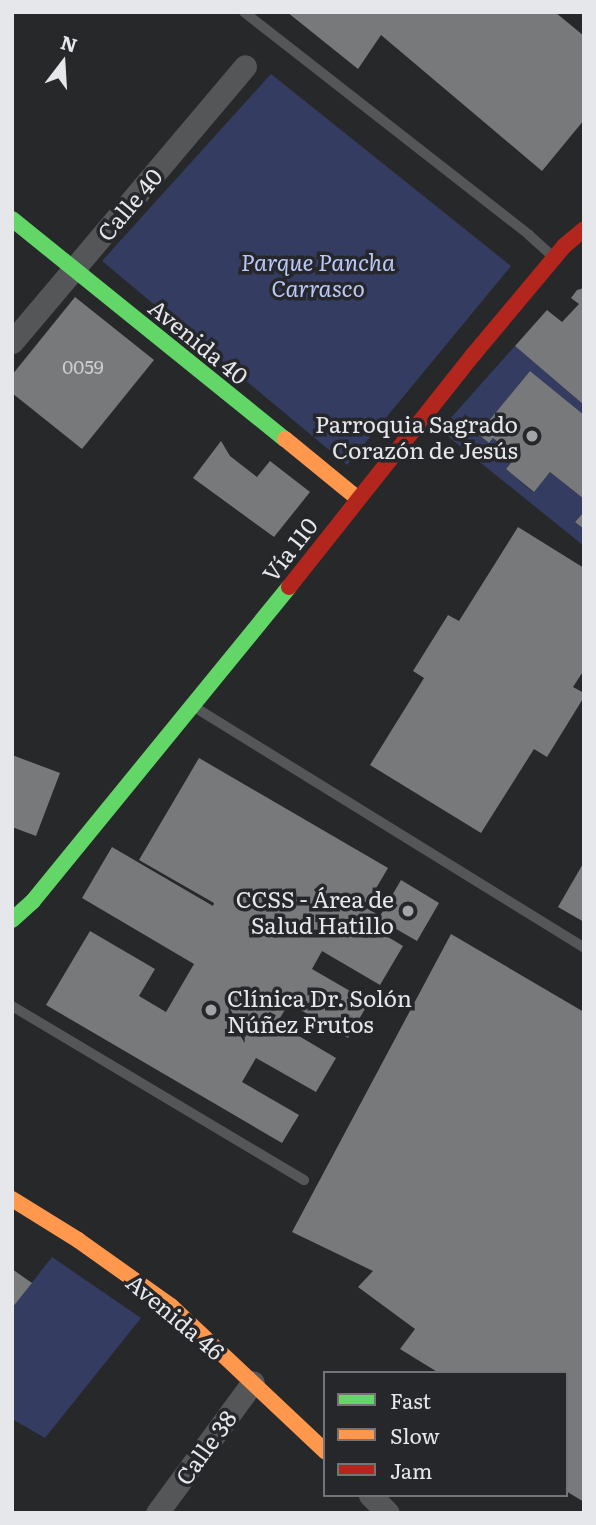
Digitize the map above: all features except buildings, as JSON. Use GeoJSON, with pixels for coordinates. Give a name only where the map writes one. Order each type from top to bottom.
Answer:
{"type":"FeatureCollection","features":[{"type":"Feature","properties":{"kind":"main road","name":"Avenida 40"},"geometry":{"type":"LineString","coordinates":[[12,219],[357,498]]}},
{"type":"Feature","properties":{"kind":"main road","name":"Vía 110"},"geometry":{"type":"LineString","coordinates":[[12,920],[23,903],[194,707],[357,498],[554,258],[584,229]]}},
{"type":"Feature","properties":{"kind":"main road","name":"Avenida 46"},"geometry":{"type":"LineString","coordinates":[[12,1199],[78,1240],[171,1306],[323,1449]]}},
{"type":"Feature","properties":{"kind":"street","name":"Calle 40"},"geometry":{"type":"LineString","coordinates":[[12,342],[245,66]]}},
{"type":"Feature","properties":{"kind":"street"},"geometry":{"type":"LineString","coordinates":[[12,930],[23,903]]}},
{"type":"Feature","properties":{"kind":"street","name":"Calle 38"},"geometry":{"type":"LineString","coordinates":[[157,1513],[253,1382]]}},
{"type":"Feature","properties":{"kind":"street"},"geometry":{"type":"LineString","coordinates":[[372,1497],[388,1513]]}},
{"type":"Feature","properties":{"kind":"lane"},"geometry":{"type":"LineString","coordinates":[[244,12],[529,235],[554,258]]}},
{"type":"Feature","properties":{"kind":"lane"},"geometry":{"type":"LineString","coordinates":[[194,707],[584,948]]}},
{"type":"Feature","properties":{"kind":"lane"},"geometry":{"type":"LineString","coordinates":[[12,1006],[304,1180]]}},
{"type":"Feature","properties":{"kind":"green space","name":"Parque Pancha Carrasco"},"geometry":{"type":"Polygon","coordinates":[[[271,74],[511,266],[347,465],[102,261],[271,74]]]}},
{"type":"Feature","properties":{"kind":"green space"},"geometry":{"type":"Polygon","coordinates":[[[515,346],[584,405],[584,415],[530,371],[478,434],[489,443],[493,438],[516,457],[506,469],[533,492],[550,472],[584,499],[584,512],[575,522],[584,529],[584,546],[440,430],[515,346]]]}},
{"type":"Feature","properties":{"kind":"green space"},"geometry":{"type":"Polygon","coordinates":[[[52,1257],[141,1318],[45,1438],[12,1419],[12,1308],[52,1257]]]}},
{"type":"Feature","properties":{"kind":"traffic: fast"},"geometry":{"type":"LineString","coordinates":[[12,219],[285,439]]}},
{"type":"Feature","properties":{"kind":"traffic: fast"},"geometry":{"type":"LineString","coordinates":[[12,920],[33,901],[289,587]]}},
{"type":"Feature","properties":{"kind":"traffic: slow"},"geometry":{"type":"LineString","coordinates":[[285,439],[357,498]]}},
{"type":"Feature","properties":{"kind":"traffic: slow"},"geometry":{"type":"LineString","coordinates":[[12,1199],[78,1240],[171,1306],[323,1449]]}},
{"type":"Feature","properties":{"kind":"traffic: jam"},"geometry":{"type":"LineString","coordinates":[[289,587],[473,355],[564,246],[584,229]]}},
{"type":"Feature","properties":{"kind":"place","name":"Parroquia Sagrado Corazón de Jesús"},"geometry":{"type":"Point","coordinates":[532,436]}},
{"type":"Feature","properties":{"kind":"place","name":"CCSS - Área de Salud Hatillo"},"geometry":{"type":"Point","coordinates":[408,911]}},
{"type":"Feature","properties":{"kind":"place","name":"Clínica Dr. Solón Núñez Frutos"},"geometry":{"type":"Point","coordinates":[211,1010]}}]}
